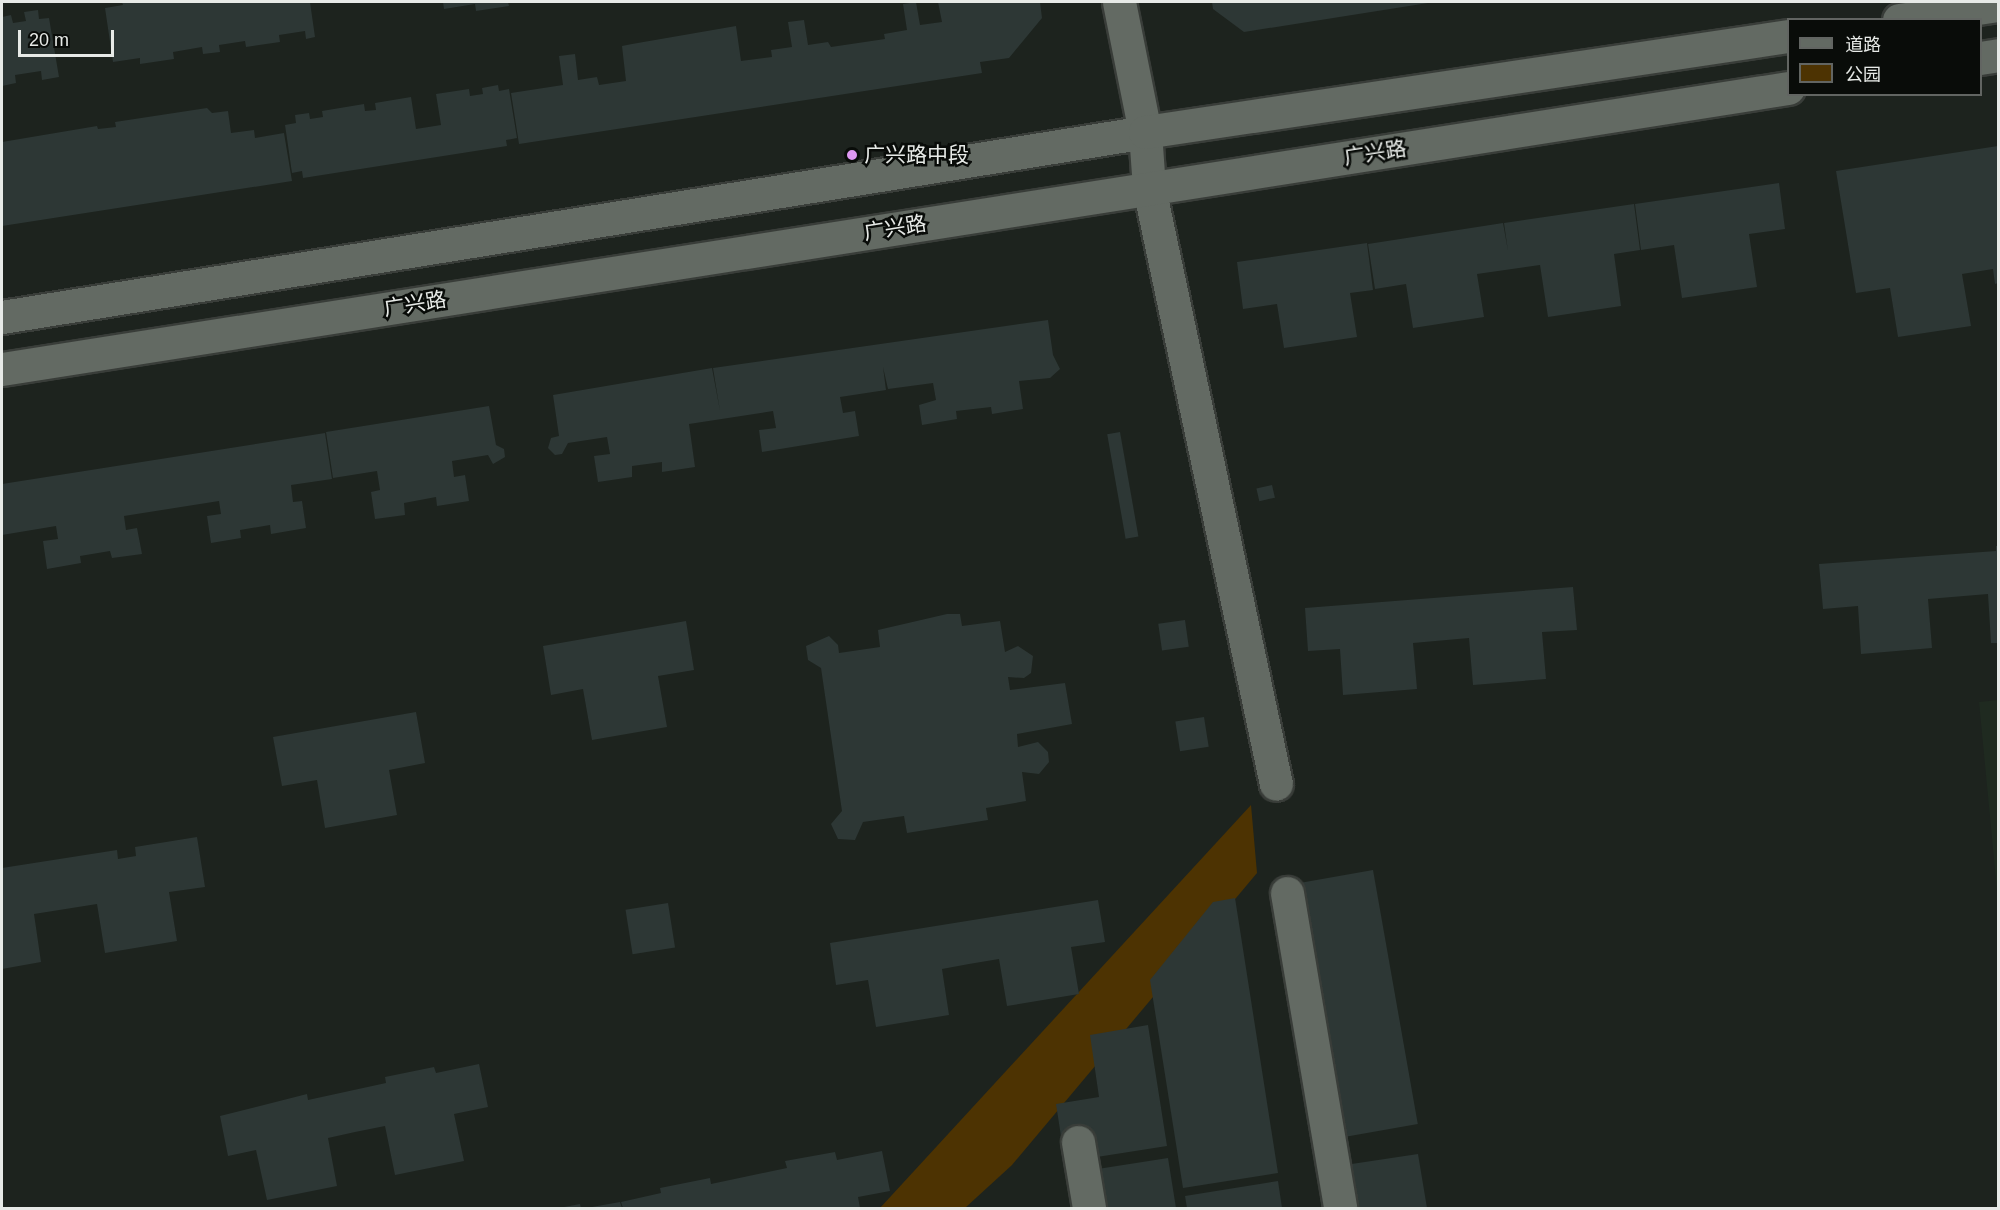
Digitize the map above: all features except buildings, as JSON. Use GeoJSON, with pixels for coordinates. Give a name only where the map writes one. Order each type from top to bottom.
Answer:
{"type":"FeatureCollection","features":[{"type":"Feature","properties":{"kind":"street"},"geometry":{"type":"LineString","coordinates":[[1119,2],[1145,132],[1149,188],[1276,784]]}},
{"type":"Feature","properties":{"kind":"street"},"geometry":{"type":"LineString","coordinates":[[1911,18],[1998,4]]}},
{"type":"Feature","properties":{"kind":"street"},"geometry":{"type":"LineString","coordinates":[[2,317],[1145,132],[1787,36]]}},
{"type":"Feature","properties":{"kind":"street"},"geometry":{"type":"LineString","coordinates":[[1982,57],[1998,55]]}},
{"type":"Feature","properties":{"kind":"street","name":"广兴路"},"geometry":{"type":"LineString","coordinates":[[2,369],[1787,88]]}},
{"type":"Feature","properties":{"kind":"street"},"geometry":{"type":"LineString","coordinates":[[1287,893],[1340,1209]]}},
{"type":"Feature","properties":{"kind":"street"},"geometry":{"type":"LineString","coordinates":[[1078,1142],[1089,1209]]}},
{"type":"Feature","properties":{"kind":"shaded area"},"geometry":{"type":"Polygon","coordinates":[[[1998,700],[1998,901],[1979,702],[1998,700]]]}},
{"type":"Feature","properties":{"kind":"green space"},"geometry":{"type":"Polygon","coordinates":[[[1251,805],[1257,873],[1012,1165],[965,1208],[880,1208],[1251,805]]]}},
{"type":"Feature","properties":{"kind":"place","name":"广兴路中段"},"geometry":{"type":"Point","coordinates":[852,155]}}]}
